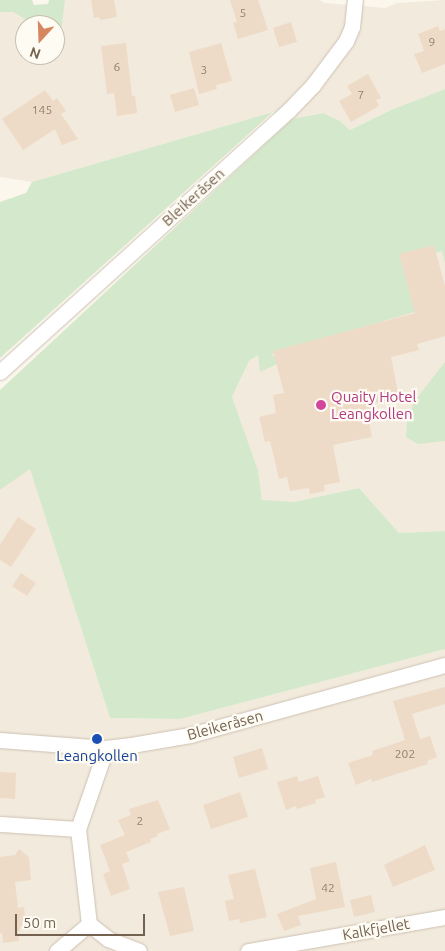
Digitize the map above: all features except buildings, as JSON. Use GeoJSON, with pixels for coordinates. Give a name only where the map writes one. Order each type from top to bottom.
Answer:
{"type":"FeatureCollection","features":[{"type":"Feature","properties":{"kind":"street","name":"Bleikeråsen"},"geometry":{"type":"LineString","coordinates":[[0,372],[289,110],[313,85],[346,41],[352,27],[355,0]]}},
{"type":"Feature","properties":{"kind":"street","name":"Bleikeråsen"},"geometry":{"type":"LineString","coordinates":[[0,740],[106,748],[190,735],[445,666]]}},
{"type":"Feature","properties":{"kind":"street"},"geometry":{"type":"LineString","coordinates":[[106,748],[78,829],[89,924],[108,939],[139,951]]}},
{"type":"Feature","properties":{"kind":"street"},"geometry":{"type":"LineString","coordinates":[[0,824],[78,829]]}},
{"type":"Feature","properties":{"kind":"street","name":"Kalkfjellet"},"geometry":{"type":"LineString","coordinates":[[248,951],[445,916]]}},
{"type":"Feature","properties":{"kind":"street"},"geometry":{"type":"LineString","coordinates":[[58,951],[89,924]]}},
{"type":"Feature","properties":{"kind":"shaded area"},"geometry":{"type":"Polygon","coordinates":[[[65,0],[319,0],[325,3],[385,8],[397,3],[445,0],[445,89],[391,110],[350,130],[340,121],[323,113],[292,119],[273,112],[32,182],[0,177],[0,12],[13,12],[18,15],[15,15],[15,65],[65,65],[65,15],[62,15],[65,0]]]}},
{"type":"Feature","properties":{"kind":"shaded area"},"geometry":{"type":"Polygon","coordinates":[[[445,245],[445,531],[399,533],[359,488],[294,502],[262,501],[258,470],[232,397],[249,361],[397,252],[445,245]]]}},
{"type":"Feature","properties":{"kind":"shaded area"},"geometry":{"type":"Polygon","coordinates":[[[30,468],[110,718],[180,719],[445,649],[445,951],[0,951],[0,490],[30,468]]]}},
{"type":"Feature","properties":{"kind":"green space"},"geometry":{"type":"Polygon","coordinates":[[[0,0],[32,0],[34,5],[48,4],[49,0],[65,0],[63,15],[18,15],[13,12],[0,12],[0,0]]]}},
{"type":"Feature","properties":{"kind":"green space"},"geometry":{"type":"Polygon","coordinates":[[[445,89],[445,263],[442,251],[409,259],[421,310],[272,354],[279,363],[260,372],[258,355],[249,361],[232,397],[258,470],[262,500],[294,502],[359,488],[399,533],[445,531],[445,649],[180,719],[110,718],[30,469],[0,490],[0,390],[292,119],[323,113],[340,121],[350,130],[391,110],[445,89]]]}},
{"type":"Feature","properties":{"kind":"green space"},"geometry":{"type":"Polygon","coordinates":[[[273,112],[0,358],[0,202],[26,193],[32,182],[273,112]]]}},
{"type":"Feature","properties":{"kind":"green space"},"geometry":{"type":"Polygon","coordinates":[[[445,362],[445,441],[418,444],[406,437],[407,422],[414,402],[445,362]]]}},
{"type":"Feature","properties":{"kind":"place","name":"Quaity Hotel Leangkollen"},"geometry":{"type":"Point","coordinates":[321,405]}},
{"type":"Feature","properties":{"kind":"place","name":"Leangkollen"},"geometry":{"type":"Point","coordinates":[97,739]}}]}
